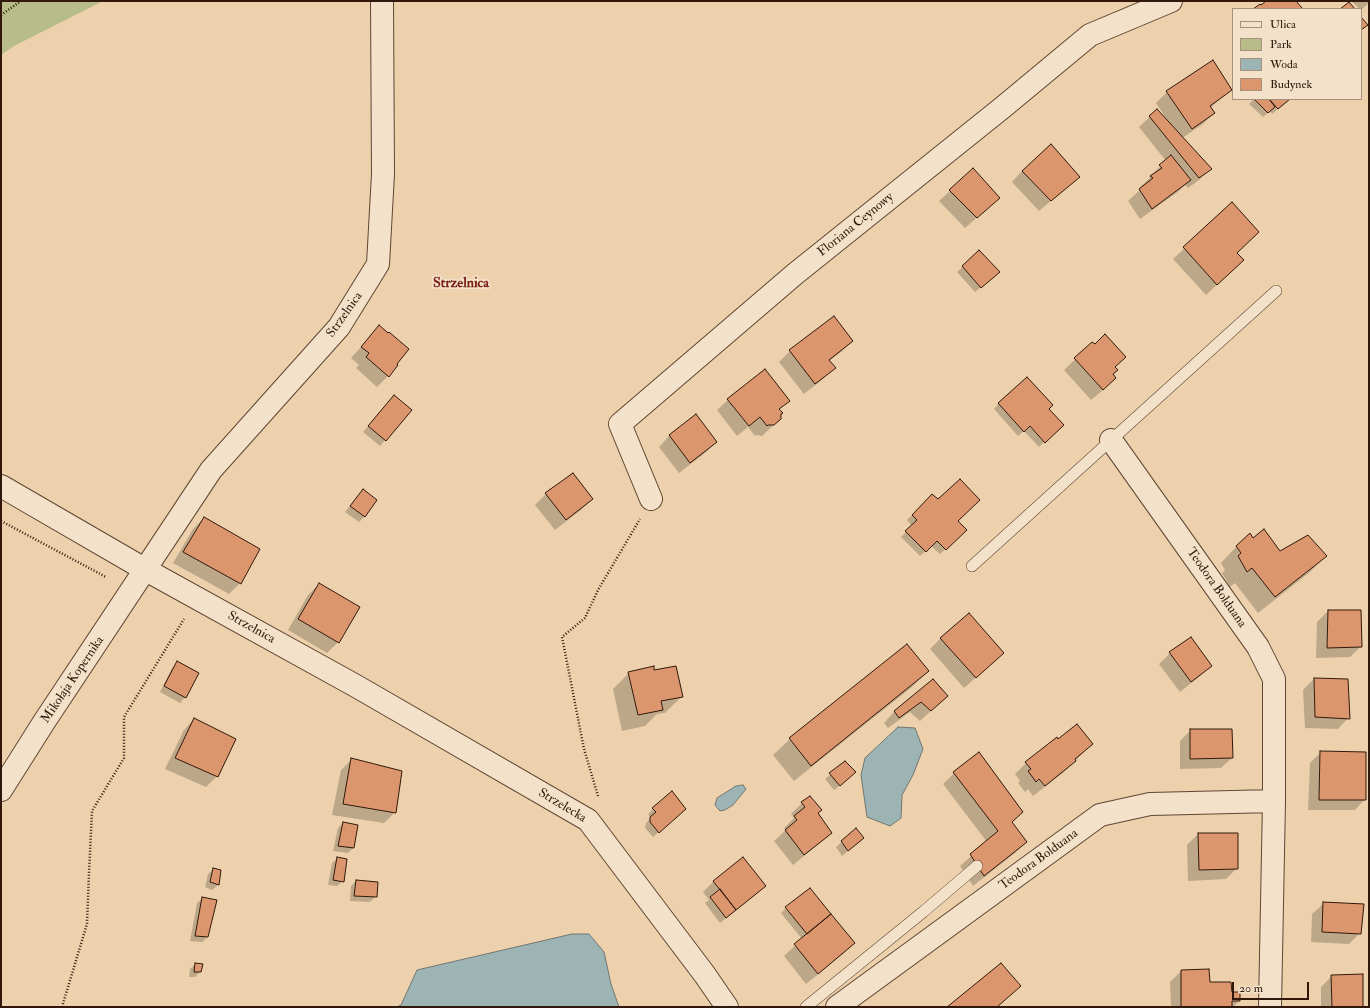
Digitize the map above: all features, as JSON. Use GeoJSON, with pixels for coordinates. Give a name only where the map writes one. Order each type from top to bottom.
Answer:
{"type":"FeatureCollection","features":[{"type":"Feature","properties":{"kind":"street","name":"Strzelnica"},"geometry":{"type":"LineString","coordinates":[[146,570],[211,470],[339,327],[378,264],[383,174],[382,1]]}},
{"type":"Feature","properties":{"kind":"street","name":"Floriana Ceynowy"},"geometry":{"type":"LineString","coordinates":[[651,499],[620,424],[795,274],[996,113],[1090,35],[1157,4]]}},
{"type":"Feature","properties":{"kind":"street","name":"Teodora Bolduana"},"geometry":{"type":"LineString","coordinates":[[1111,440],[1258,647],[1274,679],[1274,801],[1270,1007]]}},
{"type":"Feature","properties":{"kind":"street","name":"Strzelnica"},"geometry":{"type":"LineString","coordinates":[[1,486],[146,570],[356,686]]}},
{"type":"Feature","properties":{"kind":"street","name":"Mikołaja Kopernika"},"geometry":{"type":"LineString","coordinates":[[1,790],[44,722],[146,570]]}},
{"type":"Feature","properties":{"kind":"street","name":"Strzelecka"},"geometry":{"type":"LineString","coordinates":[[356,686],[588,820],[705,975],[727,1007]]}},
{"type":"Feature","properties":{"kind":"street","name":"Teodora Bolduana"},"geometry":{"type":"LineString","coordinates":[[837,1007],[1100,816],[1150,804],[1274,801]]}},
{"type":"Feature","properties":{"kind":"lane"},"geometry":{"type":"LineString","coordinates":[[972,566],[1276,291]]}},
{"type":"Feature","properties":{"kind":"lane"},"geometry":{"type":"LineString","coordinates":[[806,1007],[977,866]]}},
{"type":"Feature","properties":{"kind":"path"},"geometry":{"type":"LineString","coordinates":[[1,15],[21,1]]}},
{"type":"Feature","properties":{"kind":"path"},"geometry":{"type":"LineString","coordinates":[[599,802],[584,749],[562,637],[585,618],[598,590],[651,499]]}},
{"type":"Feature","properties":{"kind":"path"},"geometry":{"type":"LineString","coordinates":[[1,521],[132,592]]}},
{"type":"Feature","properties":{"kind":"path"},"geometry":{"type":"LineString","coordinates":[[62,1007],[88,924],[88,873],[92,811],[124,758],[124,717],[197,598]]}},
{"type":"Feature","properties":{"kind":"path"},"geometry":{"type":"LineString","coordinates":[[177,615],[191,623]]}},
{"type":"Feature","properties":{"kind":"green space"},"geometry":{"type":"Polygon","coordinates":[[[1,1],[103,1],[14,46],[1,55],[1,1]]]}},
{"type":"Feature","properties":{"kind":"water"},"geometry":{"type":"Polygon","coordinates":[[[898,727],[915,728],[923,749],[913,775],[902,795],[901,818],[890,826],[867,817],[861,775],[865,758],[898,727]]]}},
{"type":"Feature","properties":{"kind":"water"},"geometry":{"type":"Polygon","coordinates":[[[743,785],[746,789],[733,805],[720,811],[715,805],[717,798],[736,786],[743,785]]]}},
{"type":"Feature","properties":{"kind":"water"},"geometry":{"type":"Polygon","coordinates":[[[572,934],[589,934],[604,952],[611,984],[619,1007],[397,1007],[401,1005],[417,970],[572,934]]]}},
{"type":"Feature","properties":{"kind":"building"},"geometry":{"type":"Polygon","coordinates":[[[1266,1],[1296,1],[1302,8],[1254,8],[1260,4],[1261,5],[1266,1]]]}},
{"type":"Feature","properties":{"kind":"building"},"geometry":{"type":"Polygon","coordinates":[[[1349,2],[1354,8],[1341,8],[1349,2]]]}},
{"type":"Feature","properties":{"kind":"building"},"geometry":{"type":"Polygon","coordinates":[[[1362,18],[1368,25],[1362,29],[1362,18]]]}},
{"type":"Feature","properties":{"kind":"building"},"geometry":{"type":"Polygon","coordinates":[[[1213,60],[1232,90],[1210,106],[1215,113],[1192,129],[1166,91],[1213,60]]]}},
{"type":"Feature","properties":{"kind":"building"},"geometry":{"type":"Polygon","coordinates":[[[1255,100],[1270,100],[1275,107],[1268,113],[1255,100]]]}},
{"type":"Feature","properties":{"kind":"building"},"geometry":{"type":"Polygon","coordinates":[[[1270,100],[1289,100],[1278,109],[1270,100]]]}},
{"type":"Feature","properties":{"kind":"building"},"geometry":{"type":"Polygon","coordinates":[[[1157,109],[1212,169],[1199,178],[1149,116],[1157,109]]]}},
{"type":"Feature","properties":{"kind":"building"},"geometry":{"type":"Polygon","coordinates":[[[1051,144],[1080,177],[1051,201],[1022,171],[1051,144]]]}},
{"type":"Feature","properties":{"kind":"building"},"geometry":{"type":"Polygon","coordinates":[[[1171,155],[1191,180],[1152,209],[1139,189],[1153,178],[1150,176],[1162,168],[1159,165],[1171,155]]]}},
{"type":"Feature","properties":{"kind":"building"},"geometry":{"type":"Polygon","coordinates":[[[973,168],[1000,198],[977,218],[949,190],[973,168]]]}},
{"type":"Feature","properties":{"kind":"building"},"geometry":{"type":"Polygon","coordinates":[[[1232,202],[1259,232],[1237,253],[1244,260],[1217,285],[1183,247],[1232,202]]]}},
{"type":"Feature","properties":{"kind":"building"},"geometry":{"type":"Polygon","coordinates":[[[979,250],[1000,272],[981,288],[962,266],[979,250]]]}},
{"type":"Feature","properties":{"kind":"building"},"geometry":{"type":"Polygon","coordinates":[[[834,316],[853,341],[829,360],[836,368],[815,384],[789,350],[834,316]]]}},
{"type":"Feature","properties":{"kind":"building"},"geometry":{"type":"Polygon","coordinates":[[[379,325],[409,349],[389,377],[366,357],[369,353],[361,347],[379,325]]]}},
{"type":"Feature","properties":{"kind":"building"},"geometry":{"type":"Polygon","coordinates":[[[1105,334],[1126,357],[1115,367],[1118,370],[1113,374],[1116,378],[1103,390],[1074,358],[1092,342],[1095,344],[1105,334]]]}},
{"type":"Feature","properties":{"kind":"building"},"geometry":{"type":"Polygon","coordinates":[[[765,369],[790,401],[779,409],[783,413],[781,414],[781,419],[774,425],[767,426],[760,417],[749,426],[727,399],[765,369]]]}},
{"type":"Feature","properties":{"kind":"building"},"geometry":{"type":"Polygon","coordinates":[[[1027,377],[1053,405],[1049,409],[1064,425],[1045,443],[1030,426],[1024,432],[998,403],[1027,377]]]}},
{"type":"Feature","properties":{"kind":"building"},"geometry":{"type":"Polygon","coordinates":[[[394,395],[412,410],[386,441],[368,426],[394,395]]]}},
{"type":"Feature","properties":{"kind":"building"},"geometry":{"type":"Polygon","coordinates":[[[696,414],[717,442],[690,463],[669,435],[696,414]]]}},
{"type":"Feature","properties":{"kind":"building"},"geometry":{"type":"Polygon","coordinates":[[[573,473],[593,499],[566,520],[545,493],[573,473]]]}},
{"type":"Feature","properties":{"kind":"building"},"geometry":{"type":"Polygon","coordinates":[[[960,479],[980,500],[958,521],[967,530],[946,550],[937,541],[926,552],[905,531],[917,520],[912,515],[932,494],[938,499],[960,479]]]}},
{"type":"Feature","properties":{"kind":"building"},"geometry":{"type":"Polygon","coordinates":[[[363,489],[377,500],[365,517],[350,506],[363,489]]]}},
{"type":"Feature","properties":{"kind":"building"},"geometry":{"type":"Polygon","coordinates":[[[204,517],[260,549],[241,584],[183,552],[204,517]]]}},
{"type":"Feature","properties":{"kind":"building"},"geometry":{"type":"Polygon","coordinates":[[[1264,529],[1280,551],[1308,535],[1327,556],[1275,597],[1252,568],[1247,572],[1238,556],[1241,553],[1236,546],[1250,533],[1253,538],[1264,529]]]}},
{"type":"Feature","properties":{"kind":"building"},"geometry":{"type":"Polygon","coordinates":[[[319,583],[360,607],[339,643],[298,619],[319,583]]]}},
{"type":"Feature","properties":{"kind":"building"},"geometry":{"type":"Polygon","coordinates":[[[1328,610],[1361,610],[1362,647],[1327,648],[1328,610]]]}},
{"type":"Feature","properties":{"kind":"building"},"geometry":{"type":"Polygon","coordinates":[[[969,613],[1004,653],[976,678],[940,638],[969,613]]]}},
{"type":"Feature","properties":{"kind":"building"},"geometry":{"type":"Polygon","coordinates":[[[1191,637],[1212,666],[1191,682],[1169,652],[1191,637]]]}},
{"type":"Feature","properties":{"kind":"building"},"geometry":{"type":"Polygon","coordinates":[[[907,644],[929,671],[811,766],[789,738],[907,644]]]}},
{"type":"Feature","properties":{"kind":"building"},"geometry":{"type":"Polygon","coordinates":[[[177,661],[199,673],[186,698],[164,686],[177,661]]]}},
{"type":"Feature","properties":{"kind":"building"},"geometry":{"type":"Polygon","coordinates":[[[654,666],[654,670],[676,666],[683,697],[661,701],[663,710],[638,715],[628,672],[654,666]]]}},
{"type":"Feature","properties":{"kind":"building"},"geometry":{"type":"Polygon","coordinates":[[[1314,678],[1348,679],[1350,719],[1315,717],[1314,678]]]}},
{"type":"Feature","properties":{"kind":"building"},"geometry":{"type":"Polygon","coordinates":[[[933,679],[948,696],[931,711],[921,702],[899,718],[894,711],[933,679]]]}},
{"type":"Feature","properties":{"kind":"building"},"geometry":{"type":"Polygon","coordinates":[[[194,718],[236,739],[218,777],[175,758],[194,718]]]}},
{"type":"Feature","properties":{"kind":"building"},"geometry":{"type":"Polygon","coordinates":[[[1077,724],[1093,744],[1075,759],[1076,761],[1045,786],[1039,779],[1036,782],[1028,771],[1031,769],[1025,762],[1057,737],[1058,739],[1077,724]]]}},
{"type":"Feature","properties":{"kind":"building"},"geometry":{"type":"Polygon","coordinates":[[[1190,729],[1232,729],[1233,758],[1190,759],[1190,729]]]}},
{"type":"Feature","properties":{"kind":"building"},"geometry":{"type":"Polygon","coordinates":[[[1320,751],[1366,752],[1366,800],[1319,800],[1320,751]]]}},
{"type":"Feature","properties":{"kind":"building"},"geometry":{"type":"Polygon","coordinates":[[[979,752],[1023,812],[1012,822],[1027,842],[984,876],[970,854],[998,831],[953,772],[979,752]]]}},
{"type":"Feature","properties":{"kind":"building"},"geometry":{"type":"Polygon","coordinates":[[[351,758],[402,771],[396,813],[343,804],[351,758]]]}},
{"type":"Feature","properties":{"kind":"building"},"geometry":{"type":"Polygon","coordinates":[[[845,761],[856,772],[840,786],[829,773],[845,761]]]}},
{"type":"Feature","properties":{"kind":"building"},"geometry":{"type":"Polygon","coordinates":[[[672,791],[686,809],[659,833],[650,822],[650,817],[656,812],[652,808],[672,791]]]}},
{"type":"Feature","properties":{"kind":"building"},"geometry":{"type":"Polygon","coordinates":[[[810,796],[822,810],[818,813],[832,833],[804,855],[785,830],[797,820],[794,816],[805,807],[801,802],[810,796]]]}},
{"type":"Feature","properties":{"kind":"building"},"geometry":{"type":"Polygon","coordinates":[[[343,822],[358,825],[354,848],[338,846],[343,822]]]}},
{"type":"Feature","properties":{"kind":"building"},"geometry":{"type":"Polygon","coordinates":[[[856,828],[864,838],[848,851],[841,841],[856,828]]]}},
{"type":"Feature","properties":{"kind":"building"},"geometry":{"type":"Polygon","coordinates":[[[1198,833],[1238,833],[1238,869],[1199,870],[1198,833]]]}},
{"type":"Feature","properties":{"kind":"building"},"geometry":{"type":"Polygon","coordinates":[[[337,857],[347,859],[344,882],[333,880],[337,857]]]}},
{"type":"Feature","properties":{"kind":"building"},"geometry":{"type":"Polygon","coordinates":[[[743,857],[766,886],[736,910],[713,881],[743,857]]]}},
{"type":"Feature","properties":{"kind":"building"},"geometry":{"type":"Polygon","coordinates":[[[213,868],[221,870],[219,885],[210,882],[213,868]]]}},
{"type":"Feature","properties":{"kind":"building"},"geometry":{"type":"Polygon","coordinates":[[[356,880],[378,882],[377,897],[354,896],[356,880]]]}},
{"type":"Feature","properties":{"kind":"building"},"geometry":{"type":"Polygon","coordinates":[[[810,888],[831,914],[807,934],[785,907],[810,888]]]}},
{"type":"Feature","properties":{"kind":"building"},"geometry":{"type":"Polygon","coordinates":[[[720,889],[736,910],[726,918],[710,897],[720,889]]]}},
{"type":"Feature","properties":{"kind":"building"},"geometry":{"type":"Polygon","coordinates":[[[202,897],[217,900],[208,937],[195,936],[202,897]]]}},
{"type":"Feature","properties":{"kind":"building"},"geometry":{"type":"Polygon","coordinates":[[[1323,902],[1364,904],[1361,934],[1322,932],[1323,902]]]}},
{"type":"Feature","properties":{"kind":"building"},"geometry":{"type":"Polygon","coordinates":[[[831,914],[855,943],[818,974],[794,944],[831,914]]]}},
{"type":"Feature","properties":{"kind":"building"},"geometry":{"type":"Polygon","coordinates":[[[195,963],[203,964],[201,972],[194,972],[195,963]]]}},
{"type":"Feature","properties":{"kind":"building"},"geometry":{"type":"Polygon","coordinates":[[[1001,963],[1021,986],[997,1007],[947,1007],[1001,963]]]}},
{"type":"Feature","properties":{"kind":"building"},"geometry":{"type":"Polygon","coordinates":[[[1209,969],[1210,982],[1231,982],[1232,992],[1240,992],[1240,1001],[1232,1001],[1232,1007],[1181,1007],[1181,970],[1209,969]]]}},
{"type":"Feature","properties":{"kind":"building"},"geometry":{"type":"Polygon","coordinates":[[[1363,974],[1363,1007],[1332,1007],[1331,975],[1363,974]]]}},
{"type":"Feature","properties":{"kind":"district","name":"Strzelnica"},"geometry":{"type":"Point","coordinates":[461,284]}}]}
